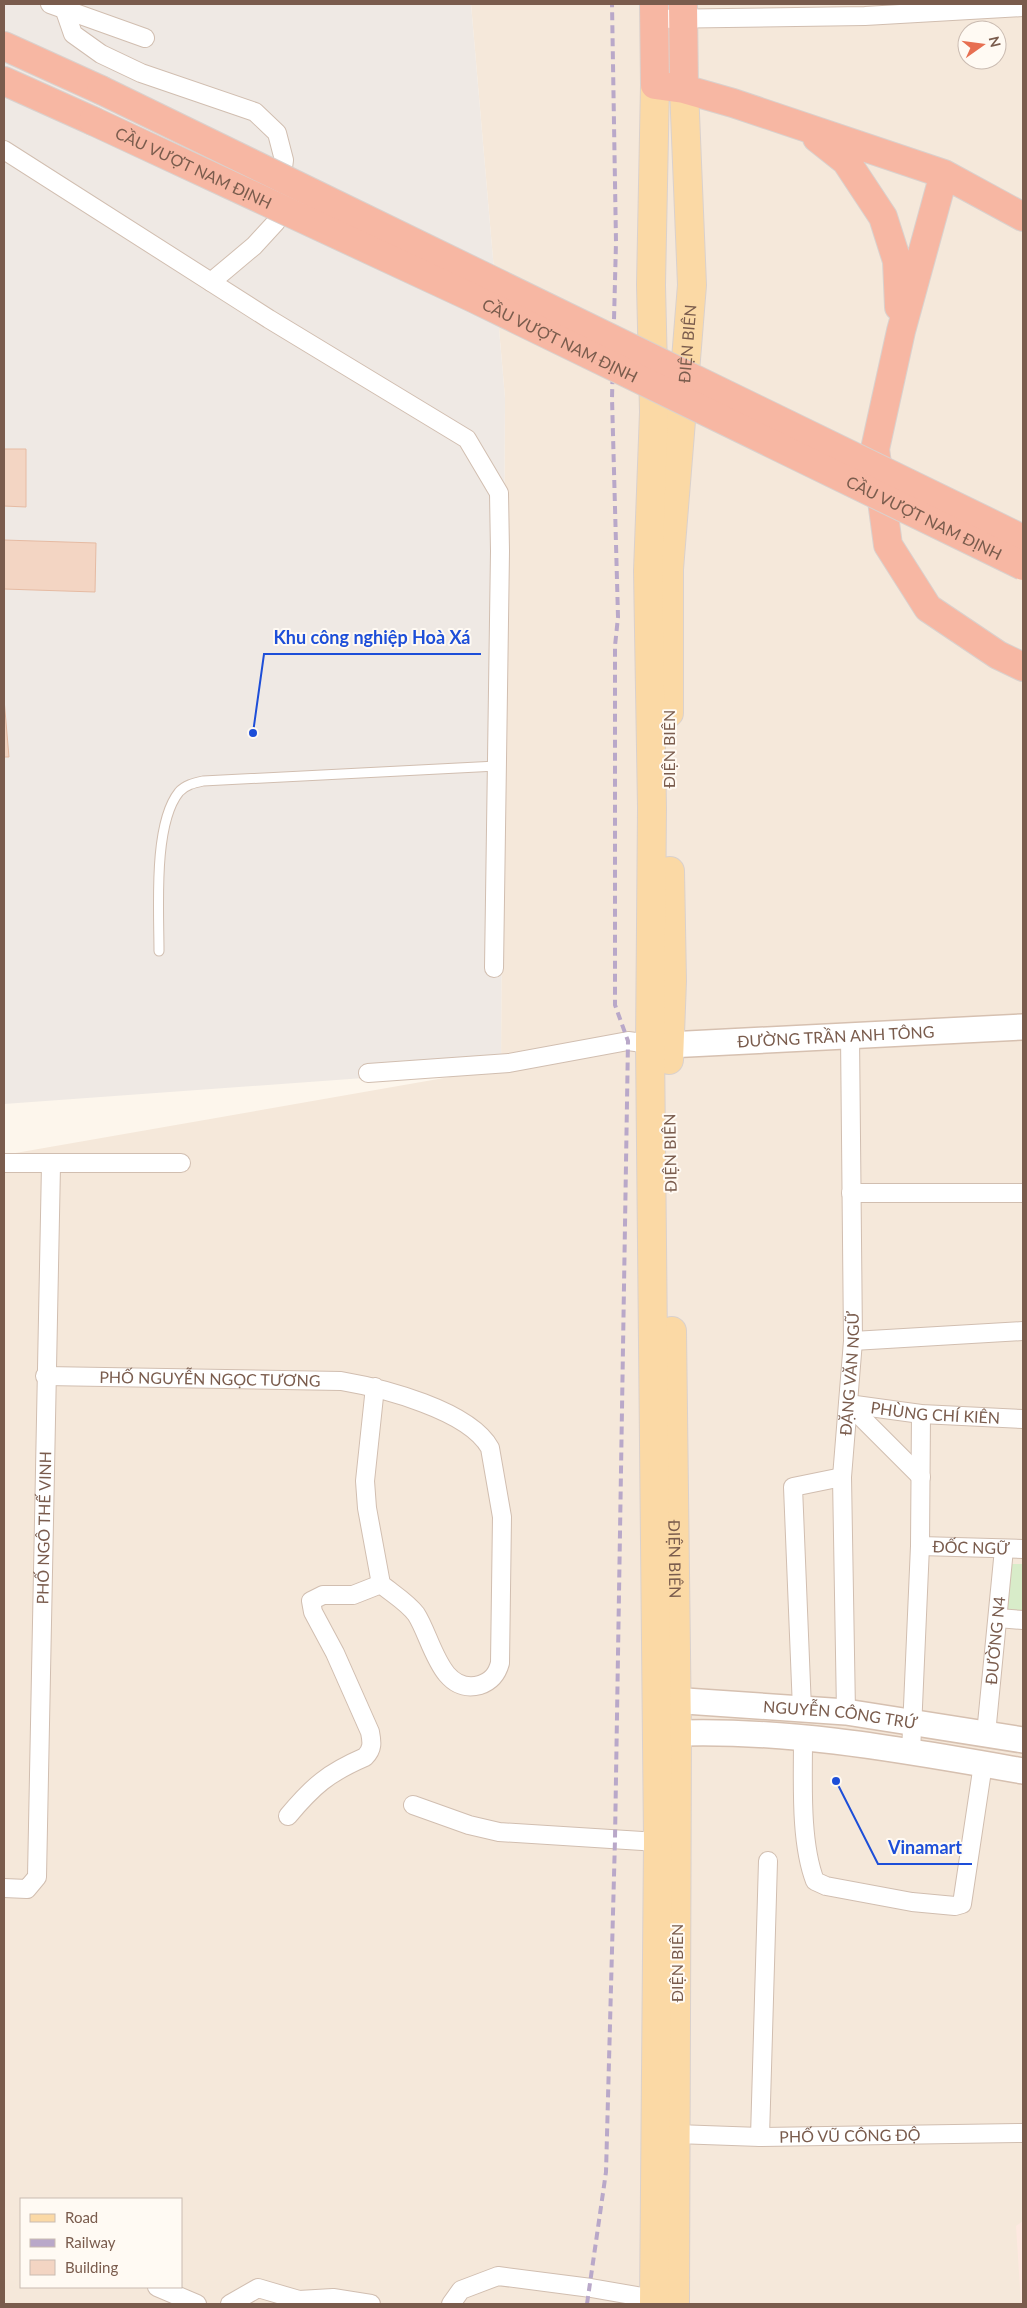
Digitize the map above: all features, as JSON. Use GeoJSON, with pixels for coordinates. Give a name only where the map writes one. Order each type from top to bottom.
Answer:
{"type":"FeatureCollection","features":[{"type":"Feature","properties":{"kind":"highway","name":"ĐIỆN BIÊN"},"geometry":{"type":"LineString","coordinates":[[683,10],[684,89]]}},
{"type":"Feature","properties":{"kind":"highway","name":"ĐIỆN BIÊN"},"geometry":{"type":"LineString","coordinates":[[654,11],[655,85]]}},
{"type":"Feature","properties":{"kind":"highway","name":"CẦU VƯỢT NAM ĐỊNH"},"geometry":{"type":"LineString","coordinates":[[7,44],[1023,539]]}},
{"type":"Feature","properties":{"kind":"highway","name":"CẦU VƯỢT NAM ĐỊNH"},"geometry":{"type":"LineString","coordinates":[[4,81],[473,298],[1023,566]]}},
{"type":"Feature","properties":{"kind":"highway"},"geometry":{"type":"LineString","coordinates":[[655,85],[684,89],[803,126],[944,174],[1023,217]]}},
{"type":"Feature","properties":{"kind":"highway"},"geometry":{"type":"LineString","coordinates":[[803,126],[846,162],[883,217],[897,261],[900,331]]}},
{"type":"Feature","properties":{"kind":"highway"},"geometry":{"type":"LineString","coordinates":[[944,174],[900,331],[875,449],[888,545],[928,608],[998,655],[1023,667]]}},
{"type":"Feature","properties":{"kind":"main road","name":"ĐIỆN BIÊN"},"geometry":{"type":"LineString","coordinates":[[655,85],[651,285],[654,412],[648,571],[652,808],[659,1044],[666,1734],[676,2134],[661,2302]]}},
{"type":"Feature","properties":{"kind":"main road","name":"ĐIỆN BIÊN"},"geometry":{"type":"LineString","coordinates":[[659,1044],[672,981],[669,569],[692,285],[684,89]]}},
{"type":"Feature","properties":{"kind":"main road","name":"ĐIỆN BIÊN"},"geometry":{"type":"LineString","coordinates":[[661,2302],[658,1842],[666,1734]]}},
{"type":"Feature","properties":{"kind":"street"},"geometry":{"type":"LineString","coordinates":[[57,6],[145,38]]}},
{"type":"Feature","properties":{"kind":"street"},"geometry":{"type":"LineString","coordinates":[[57,6],[72,34],[101,54],[141,73],[255,112],[277,133],[284,160],[276,222],[254,246],[211,282]]}},
{"type":"Feature","properties":{"kind":"street"},"geometry":{"type":"LineString","coordinates":[[654,11],[1023,7]]}},
{"type":"Feature","properties":{"kind":"street"},"geometry":{"type":"LineString","coordinates":[[4,150],[211,282],[467,439],[499,493],[494,968]]}},
{"type":"Feature","properties":{"kind":"street","name":"ĐƯỜNG TRẦN ANH TÔNG"},"geometry":{"type":"LineString","coordinates":[[659,1044],[1023,1027]]}},
{"type":"Feature","properties":{"kind":"street","name":"ĐẶNG VĂN NGỮ"},"geometry":{"type":"LineString","coordinates":[[846,1712],[842,1477],[853,1341],[850,1035]]}},
{"type":"Feature","properties":{"kind":"street"},"geometry":{"type":"LineString","coordinates":[[368,1073],[509,1063],[628,1041],[659,1044]]}},
{"type":"Feature","properties":{"kind":"street"},"geometry":{"type":"LineString","coordinates":[[4,1163],[51,1165],[181,1163]]}},
{"type":"Feature","properties":{"kind":"street","name":"PHỐ NGÔ THẾ VINH"},"geometry":{"type":"LineString","coordinates":[[4,1888],[26,1889],[37,1877],[45,1376],[51,1165]]}},
{"type":"Feature","properties":{"kind":"street"},"geometry":{"type":"LineString","coordinates":[[851,1193],[1023,1193]]}},
{"type":"Feature","properties":{"kind":"street"},"geometry":{"type":"LineString","coordinates":[[853,1341],[1023,1331]]}},
{"type":"Feature","properties":{"kind":"street","name":"PHỐ NGUYỄN NGỌC TƯƠNG"},"geometry":{"type":"LineString","coordinates":[[45,1376],[341,1381],[374,1387],[422,1402],[473,1428],[485,1438],[490,1448],[502,1517],[500,1663],[498,1672],[492,1680],[480,1685],[467,1686],[453,1679],[440,1666],[430,1639],[416,1614],[405,1602],[381,1584]]}},
{"type":"Feature","properties":{"kind":"street"},"geometry":{"type":"LineString","coordinates":[[288,1816],[306,1794],[324,1778],[365,1757],[370,1752],[372,1742],[370,1732],[336,1653],[313,1612],[311,1601],[323,1595],[353,1595],[381,1584],[366,1508],[365,1481],[374,1387]]}},
{"type":"Feature","properties":{"kind":"street"},"geometry":{"type":"LineString","coordinates":[[848,1404],[921,1477]]}},
{"type":"Feature","properties":{"kind":"street","name":"PHÙNG CHÍ KIÊN"},"geometry":{"type":"LineString","coordinates":[[848,1404],[921,1414],[1023,1419]]}},
{"type":"Feature","properties":{"kind":"street"},"geometry":{"type":"LineString","coordinates":[[911,1752],[920,1546],[921,1414]]}},
{"type":"Feature","properties":{"kind":"street"},"geometry":{"type":"LineString","coordinates":[[802,1709],[793,1487],[842,1477]]}},
{"type":"Feature","properties":{"kind":"street","name":"ĐỐC NGỮ"},"geometry":{"type":"LineString","coordinates":[[920,1546],[1023,1549]]}},
{"type":"Feature","properties":{"kind":"street","name":"ĐƯỜNG N4"},"geometry":{"type":"LineString","coordinates":[[986,1734],[1004,1549]]}},
{"type":"Feature","properties":{"kind":"street"},"geometry":{"type":"LineString","coordinates":[[998,1618],[1023,1620]]}},
{"type":"Feature","properties":{"kind":"street","name":"NGUYỄN CÔNG TRỨ"},"geometry":{"type":"LineString","coordinates":[[666,1700],[846,1712],[1023,1740]]}},
{"type":"Feature","properties":{"kind":"street","name":"NGUYỄN CÔNG TRỨ"},"geometry":{"type":"LineString","coordinates":[[666,1734],[802,1739],[911,1752],[1023,1772]]}},
{"type":"Feature","properties":{"kind":"street"},"geometry":{"type":"LineString","coordinates":[[802,1739],[803,1793],[810,1867],[815,1881],[826,1886],[912,1902],[955,1906],[962,1904],[983,1764]]}},
{"type":"Feature","properties":{"kind":"street"},"geometry":{"type":"LineString","coordinates":[[413,1804],[469,1825],[499,1832],[658,1842]]}},
{"type":"Feature","properties":{"kind":"street"},"geometry":{"type":"LineString","coordinates":[[760,2137],[768,1861]]}},
{"type":"Feature","properties":{"kind":"street","name":"PHỐ VŨ CÔNG ĐỘ"},"geometry":{"type":"LineString","coordinates":[[676,2134],[760,2137],[1023,2133]]}},
{"type":"Feature","properties":{"kind":"street"},"geometry":{"type":"LineString","coordinates":[[451,2304],[460,2290],[498,2276],[552,2282],[661,2302]]}},
{"type":"Feature","properties":{"kind":"street"},"geometry":{"type":"LineString","coordinates":[[159,2288],[197,2304]]}},
{"type":"Feature","properties":{"kind":"street"},"geometry":{"type":"LineString","coordinates":[[230,2304],[258,2288],[299,2300],[333,2298],[372,2304]]}},
{"type":"Feature","properties":{"kind":"lane"},"geometry":{"type":"LineString","coordinates":[[159,951],[160,865],[166,819],[180,791],[191,783],[497,766]]}},
{"type":"Feature","properties":{"kind":"shaded area"},"geometry":{"type":"Polygon","coordinates":[[[4,4],[471,4],[505,398],[501,1068],[4,1104],[4,4]]]}},
{"type":"Feature","properties":{"kind":"shaded area"},"geometry":{"type":"Polygon","coordinates":[[[471,4],[1023,4],[1023,2304],[4,2304],[4,1155],[501,1068],[505,398],[471,4]]]}},
{"type":"Feature","properties":{"kind":"shaded area"},"geometry":{"type":"Polygon","coordinates":[[[1023,2221],[1023,2304],[1021,2304],[1016,2226],[1023,2221]]]}},
{"type":"Feature","properties":{"kind":"green space"},"geometry":{"type":"Polygon","coordinates":[[[1005,1564],[1023,1564],[1023,1620],[998,1618],[1005,1564]]]}},
{"type":"Feature","properties":{"kind":"building"},"geometry":{"type":"Polygon","coordinates":[[[4,449],[26,449],[26,507],[4,506],[4,449]]]}},
{"type":"Feature","properties":{"kind":"building"},"geometry":{"type":"Polygon","coordinates":[[[4,540],[96,543],[95,592],[4,589],[4,540]]]}},
{"type":"Feature","properties":{"kind":"building"},"geometry":{"type":"Polygon","coordinates":[[[4,699],[9,757],[4,757],[4,699]]]}},
{"type":"Feature","properties":{"kind":"railway"},"geometry":{"type":"LineString","coordinates":[[587,2304],[606,2172],[615,1839],[628,1041],[615,1005],[615,646],[618,617],[612,398],[616,242],[612,4]]}},
{"type":"Feature","properties":{"kind":"place","name":"Khu công nghiệp Hoà Xá"},"geometry":{"type":"Point","coordinates":[253,733]}},
{"type":"Feature","properties":{"kind":"place","name":"Vinamart"},"geometry":{"type":"Point","coordinates":[836,1781]}}]}
